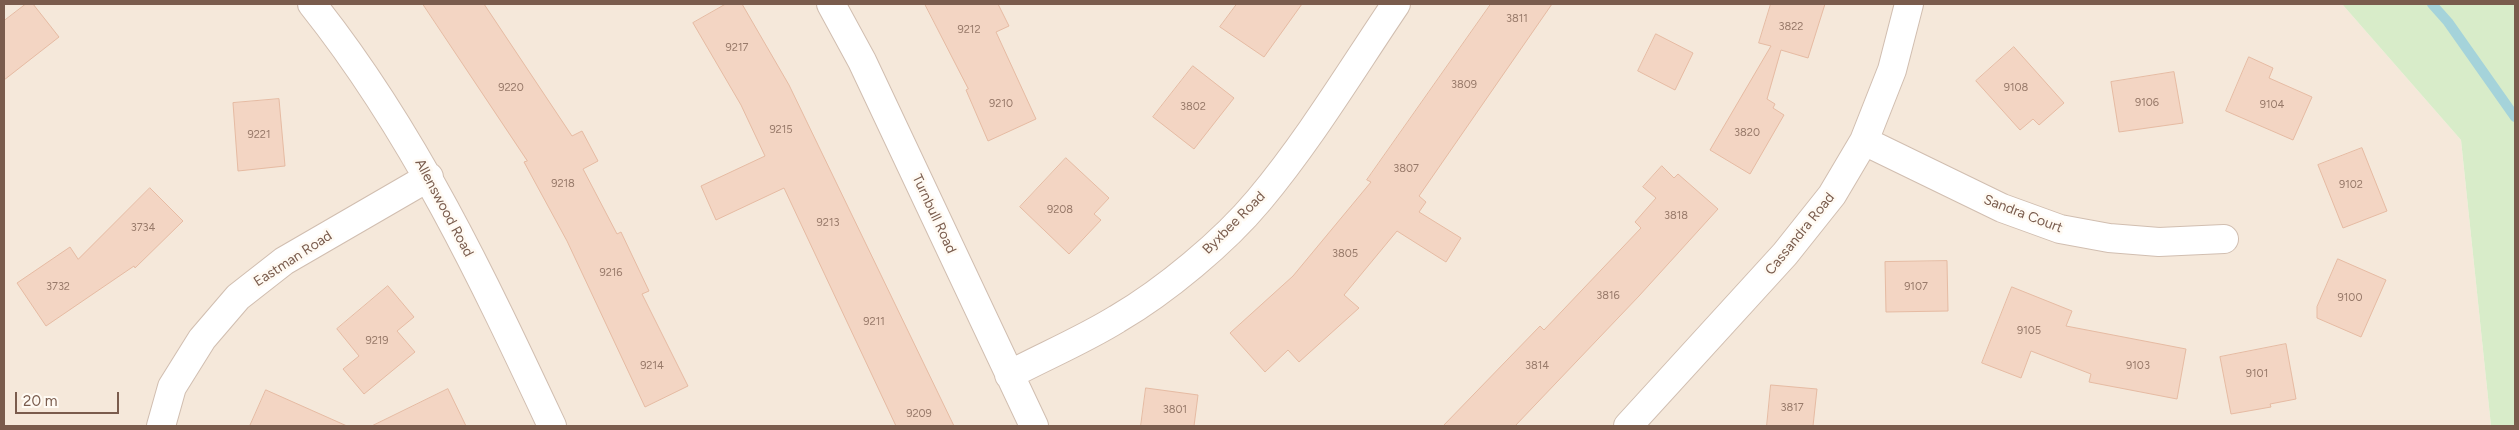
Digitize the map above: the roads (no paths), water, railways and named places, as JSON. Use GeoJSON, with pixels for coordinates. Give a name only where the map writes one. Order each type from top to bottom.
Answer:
{"type":"FeatureCollection","features":[{"type":"Feature","properties":{"kind":"street","name":"Allenswood Road"},"geometry":{"type":"LineString","coordinates":[[312,4],[376,90],[429,177],[487,289],[552,426]]}},
{"type":"Feature","properties":{"kind":"street","name":"Turnbull Road"},"geometry":{"type":"LineString","coordinates":[[831,4],[862,61],[1034,426]]}},
{"type":"Feature","properties":{"kind":"street","name":"Byxbee Road"},"geometry":{"type":"LineString","coordinates":[[1010,375],[1118,319],[1162,289],[1210,249],[1259,201],[1298,148],[1396,4]]}},
{"type":"Feature","properties":{"kind":"street","name":"Cassandra Road"},"geometry":{"type":"LineString","coordinates":[[1628,426],[1785,254],[1832,195],[1864,141],[1892,70],[1909,4]]}},
{"type":"Feature","properties":{"kind":"street","name":"Sandra Court"},"geometry":{"type":"LineString","coordinates":[[1864,141],[2002,208],[2060,230],[2109,238],[2160,242],[2224,239]]}},
{"type":"Feature","properties":{"kind":"street","name":"Eastman Road"},"geometry":{"type":"LineString","coordinates":[[161,426],[172,388],[202,339],[238,296],[284,261],[429,177]]}},
{"type":"Feature","properties":{"kind":"waterway"},"geometry":{"type":"LineString","coordinates":[[2432,4],[2448,22],[2515,117]]}}]}
